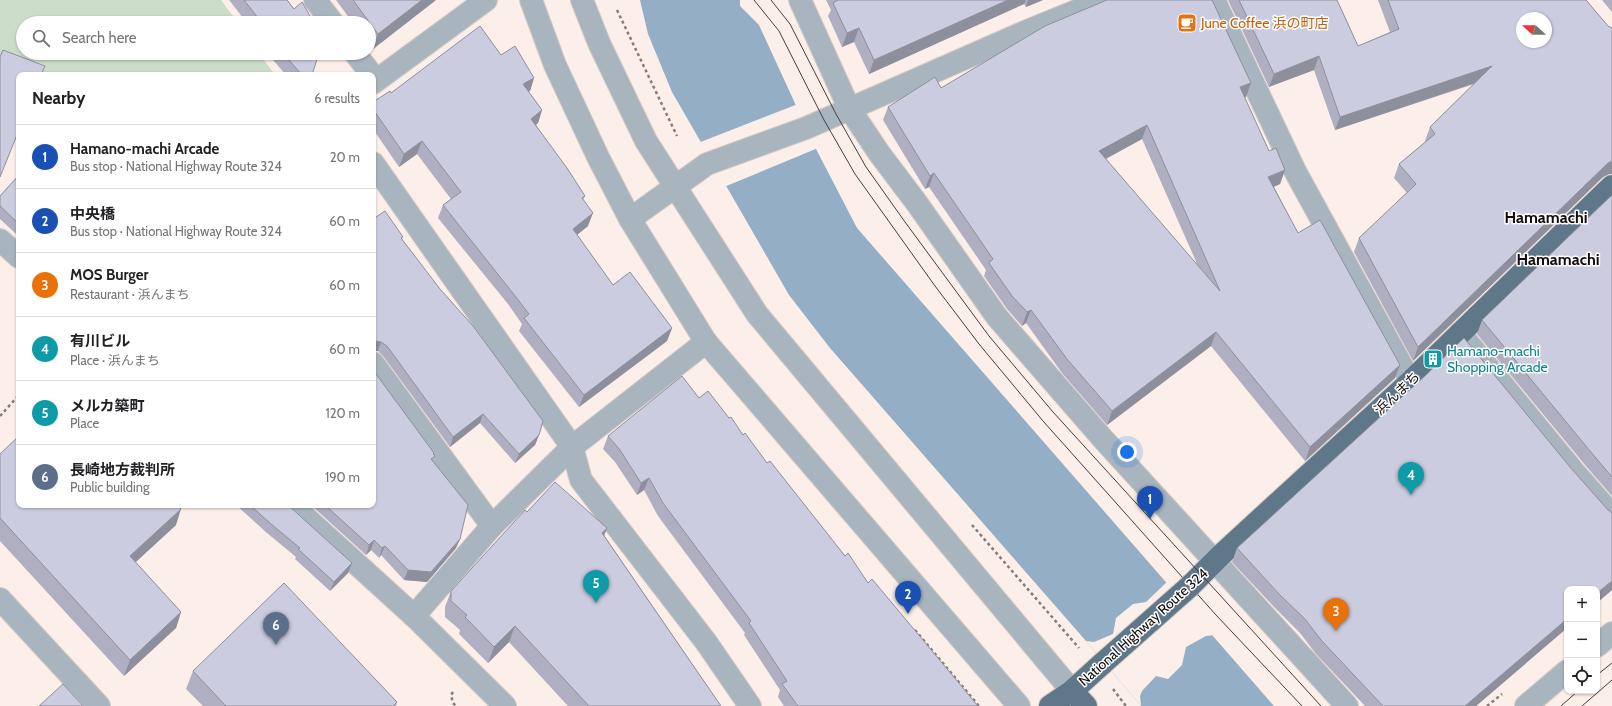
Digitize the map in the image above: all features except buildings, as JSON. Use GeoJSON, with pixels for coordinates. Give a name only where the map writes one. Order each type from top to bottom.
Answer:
{"type":"FeatureCollection","features":[{"type":"Feature","properties":{"kind":"highway","name":"浜んまち"},"geometry":{"type":"LineString","coordinates":[[1214,562],[1412,380],[1612,186]]}},
{"type":"Feature","properties":{"kind":"highway","name":"National Highway Route 324"},"geometry":{"type":"LineString","coordinates":[[1050,706],[1079,699],[1100,666],[1190,586],[1214,562]]}},
{"type":"Feature","properties":{"kind":"street"},"geometry":{"type":"LineString","coordinates":[[316,0],[328,16]]}},
{"type":"Feature","properties":{"kind":"street"},"geometry":{"type":"LineString","coordinates":[[376,77],[486,0]]}},
{"type":"Feature","properties":{"kind":"street"},"geometry":{"type":"LineString","coordinates":[[531,0],[558,72],[598,157],[630,219],[706,342],[1020,706]]}},
{"type":"Feature","properties":{"kind":"street"},"geometry":{"type":"LineString","coordinates":[[582,0],[599,43],[646,141],[757,314],[1079,699]]}},
{"type":"Feature","properties":{"kind":"street"},"geometry":{"type":"LineString","coordinates":[[800,0],[850,108],[879,153],[916,202],[997,317],[1103,440],[1347,706]]}},
{"type":"Feature","properties":{"kind":"street"},"geometry":{"type":"LineString","coordinates":[[630,219],[707,164],[806,128],[1027,31],[1103,0]]}},
{"type":"Feature","properties":{"kind":"street"},"geometry":{"type":"LineString","coordinates":[[1214,0],[1295,171],[1403,368],[1412,380]]}},
{"type":"Feature","properties":{"kind":"street"},"geometry":{"type":"LineString","coordinates":[[360,60],[368,72]]}},
{"type":"Feature","properties":{"kind":"street"},"geometry":{"type":"LineString","coordinates":[[376,167],[572,447],[581,480],[706,642],[750,706]]}},
{"type":"Feature","properties":{"kind":"street"},"geometry":{"type":"LineString","coordinates":[[0,240],[16,254]]}},
{"type":"Feature","properties":{"kind":"street"},"geometry":{"type":"LineString","coordinates":[[1460,333],[1575,473],[1612,515]]}},
{"type":"Feature","properties":{"kind":"street"},"geometry":{"type":"LineString","coordinates":[[414,616],[492,526],[572,447],[706,342]]}},
{"type":"Feature","properties":{"kind":"street"},"geometry":{"type":"LineString","coordinates":[[376,367],[492,526]]}},
{"type":"Feature","properties":{"kind":"street"},"geometry":{"type":"LineString","coordinates":[[295,508],[414,616],[505,706]]}},
{"type":"Feature","properties":{"kind":"street"},"geometry":{"type":"LineString","coordinates":[[0,599],[99,706]]}},
{"type":"Feature","properties":{"kind":"street"},"geometry":{"type":"LineString","coordinates":[[1600,643],[1612,633]]}},
{"type":"Feature","properties":{"kind":"street"},"geometry":{"type":"LineString","coordinates":[[1526,706],[1564,674]]}},
{"type":"Feature","properties":{"kind":"path"},"geometry":{"type":"LineString","coordinates":[[616,7],[680,143]]}},
{"type":"Feature","properties":{"kind":"path"},"geometry":{"type":"LineString","coordinates":[[0,416],[16,398]]}},
{"type":"Feature","properties":{"kind":"path"},"geometry":{"type":"LineString","coordinates":[[967,520],[1100,666],[1126,706]]}},
{"type":"Feature","properties":{"kind":"green space"},"geometry":{"type":"Polygon","coordinates":[[[0,0],[221,0],[233,16],[16,16],[16,60],[264,60],[273,72],[16,72],[16,80],[0,105],[0,0]]]}},
{"type":"Feature","properties":{"kind":"water"},"geometry":{"type":"Polygon","coordinates":[[[640,0],[740,0],[740,6],[759,25],[816,149],[857,228],[1274,706],[1141,706],[830,348],[789,295],[672,92],[648,34],[640,0]]]}},
{"type":"Feature","properties":{"kind":"pier"},"geometry":{"type":"Polygon","coordinates":[[[798,104],[818,148],[724,187],[698,143],[798,104]]]}},
{"type":"Feature","properties":{"kind":"pier"},"geometry":{"type":"Polygon","coordinates":[[[1168,581],[1215,635],[1206,636],[1186,647],[1182,665],[1168,679],[1156,676],[1142,691],[1140,696],[1141,706],[1086,641],[1094,642],[1113,634],[1116,618],[1133,604],[1146,602],[1168,581]]]}},
{"type":"Feature","properties":{"kind":"tram line"},"geometry":{"type":"LineString","coordinates":[[754,0],[779,31],[824,120],[855,174],[935,286],[979,344],[1043,421],[1216,615],[1302,706]]}},
{"type":"Feature","properties":{"kind":"tram line"},"geometry":{"type":"LineString","coordinates":[[771,0],[790,24],[836,114],[866,167],[989,336],[1053,412],[1321,706]]}},
{"type":"Feature","properties":{"kind":"tram line"},"geometry":{"type":"LineString","coordinates":[[1600,673],[1612,663]]}},
{"type":"Feature","properties":{"kind":"tram line"},"geometry":{"type":"LineString","coordinates":[[1582,706],[1612,680]]}},
{"type":"Feature","properties":{"kind":"tram line"},"geometry":{"type":"LineString","coordinates":[[1561,706],[1575,694]]}},
{"type":"Feature","properties":{"kind":"place","name":"June Coffee 浜の町店"},"geometry":{"type":"Point","coordinates":[1187,23]}},
{"type":"Feature","properties":{"kind":"place","name":"Hamano-machi Shopping Arcade"},"geometry":{"type":"Point","coordinates":[1433,359]}},
{"type":"Feature","properties":{"kind":"place","name":"有川ビル"},"geometry":{"type":"Point","coordinates":[1411,495]}},
{"type":"Feature","properties":{"kind":"place","name":"Hamano-machi Arcade"},"geometry":{"type":"Point","coordinates":[1150,519]}},
{"type":"Feature","properties":{"kind":"place","name":"メルカ築町"},"geometry":{"type":"Point","coordinates":[596,603]}},
{"type":"Feature","properties":{"kind":"place","name":"中央橋"},"geometry":{"type":"Point","coordinates":[908,614]}},
{"type":"Feature","properties":{"kind":"place","name":"MOS Burger"},"geometry":{"type":"Point","coordinates":[1336,631]}},
{"type":"Feature","properties":{"kind":"place","name":"長崎地方裁判所"},"geometry":{"type":"Point","coordinates":[276,645]}},
{"type":"Feature","properties":{"kind":"district","name":"Hamamachi"},"geometry":{"type":"Point","coordinates":[1546,217]}},
{"type":"Feature","properties":{"kind":"district","name":"Hamamachi"},"geometry":{"type":"Point","coordinates":[1558,259]}}]}
